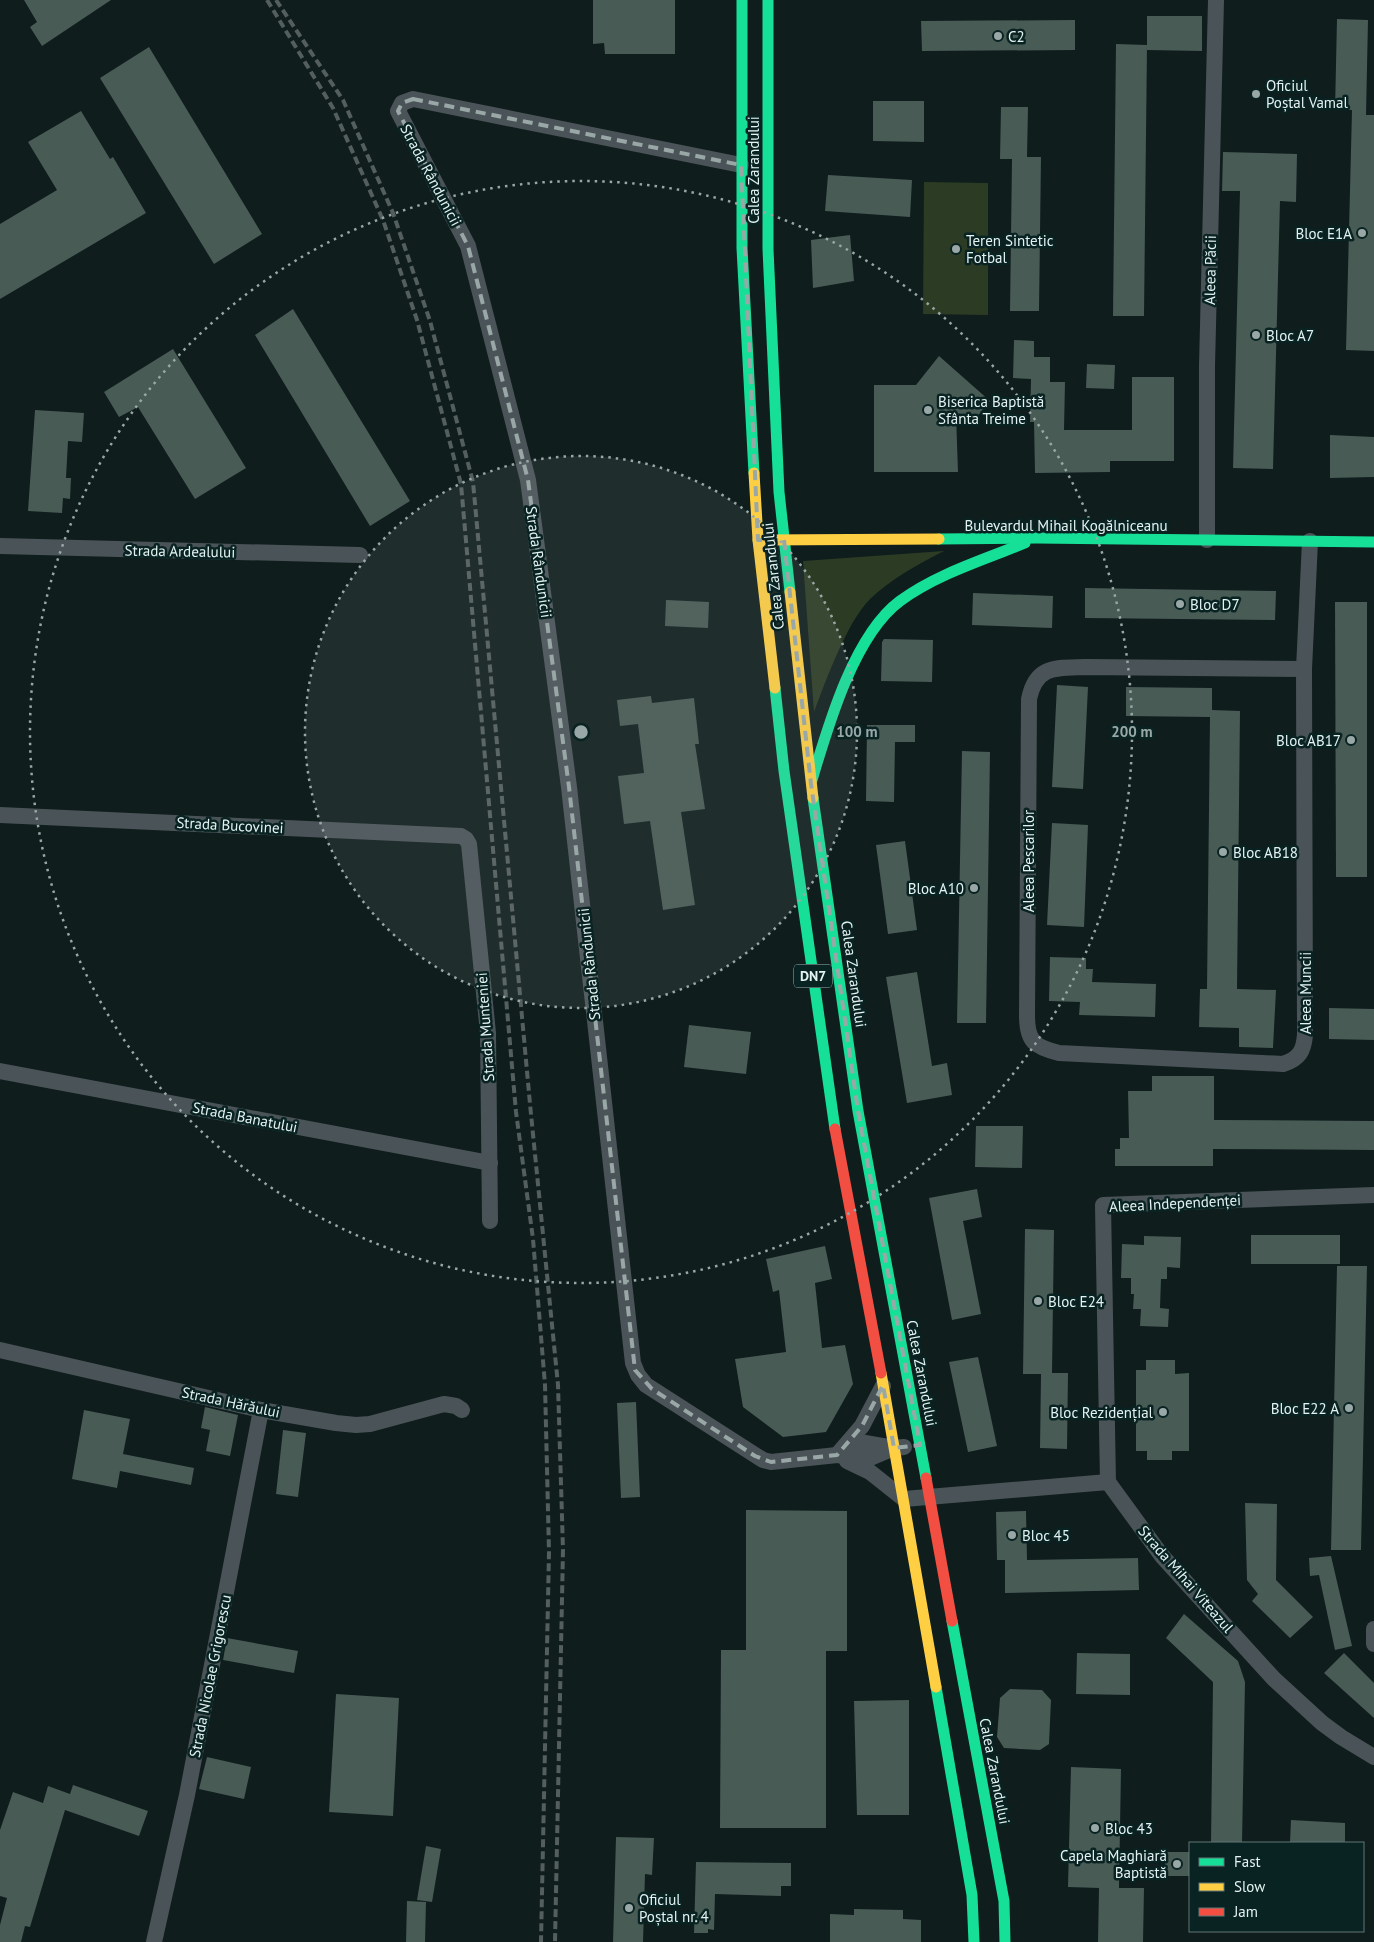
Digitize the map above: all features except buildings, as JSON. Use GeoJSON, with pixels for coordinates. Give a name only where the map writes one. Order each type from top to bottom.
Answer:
{"type":"FeatureCollection","features":[{"type":"Feature","properties":{"kind":"main road","name":"Calea Zarandului"},"geometry":{"type":"LineString","coordinates":[[742,0],[742,248],[758,540],[784,770],[832,1114],[904,1499],[972,1895],[974,1942]]}},
{"type":"Feature","properties":{"kind":"main road","name":"Calea Zarandului"},"geometry":{"type":"LineString","coordinates":[[768,0],[768,249],[779,492],[811,784],[858,1111],[1004,1901],[1005,1942]]}},
{"type":"Feature","properties":{"kind":"main road","name":"Bulevardul Mihail Kogălniceanu"},"geometry":{"type":"LineString","coordinates":[[758,540],[1037,538],[1374,542]]}},
{"type":"Feature","properties":{"kind":"main road"},"geometry":{"type":"LineString","coordinates":[[811,784],[828,724],[843,686],[856,659],[885,616],[898,602],[931,582],[1037,538]]}},
{"type":"Feature","properties":{"kind":"street","name":"Aleea Păcii"},"geometry":{"type":"LineString","coordinates":[[1207,540],[1207,366],[1216,0]]}},
{"type":"Feature","properties":{"kind":"street","name":"Strada Rândunicii"},"geometry":{"type":"LineString","coordinates":[[741,165],[413,99],[402,103],[398,111],[468,246],[528,480],[569,787],[633,1363],[638,1375],[646,1385],[763,1460],[771,1462],[837,1455]]}},
{"type":"Feature","properties":{"kind":"street","name":"Aleea Muncii"},"geometry":{"type":"LineString","coordinates":[[1041,1049],[1059,1054],[1283,1064],[1292,1061],[1301,1054],[1305,1034],[1304,668],[1310,542]]}},
{"type":"Feature","properties":{"kind":"street","name":"Strada Ardealului"},"geometry":{"type":"LineString","coordinates":[[0,546],[360,555]]}},
{"type":"Feature","properties":{"kind":"street","name":"Aleea Pescarilor"},"geometry":{"type":"LineString","coordinates":[[1041,1049],[1032,1041],[1027,1030],[1029,699],[1031,688],[1044,672],[1058,668],[1304,668]]}},
{"type":"Feature","properties":{"kind":"street","name":"Strada Bucovinei"},"geometry":{"type":"LineString","coordinates":[[0,815],[461,836]]}},
{"type":"Feature","properties":{"kind":"street","name":"Strada Munteniei"},"geometry":{"type":"LineString","coordinates":[[461,836],[469,844],[488,1033],[490,1221]]}},
{"type":"Feature","properties":{"kind":"street","name":"Strada Banatului"},"geometry":{"type":"LineString","coordinates":[[0,1071],[490,1163]]}},
{"type":"Feature","properties":{"kind":"street","name":"Aleea Independenței"},"geometry":{"type":"LineString","coordinates":[[1108,1482],[1103,1205],[1374,1194]]}},
{"type":"Feature","properties":{"kind":"street","name":"Strada Hărăului"},"geometry":{"type":"LineString","coordinates":[[0,1350],[261,1410],[356,1425],[389,1420],[438,1405],[450,1405],[462,1410]]}},
{"type":"Feature","properties":{"kind":"street"},"geometry":{"type":"LineString","coordinates":[[837,1455],[862,1426],[883,1386]]}},
{"type":"Feature","properties":{"kind":"street","name":"Strada Nicolae Grigorescu"},"geometry":{"type":"LineString","coordinates":[[154,1942],[187,1796],[261,1410]]}},
{"type":"Feature","properties":{"kind":"street"},"geometry":{"type":"LineString","coordinates":[[837,1455],[865,1443],[894,1448],[920,1445]]}},
{"type":"Feature","properties":{"kind":"street"},"geometry":{"type":"LineString","coordinates":[[837,1455],[870,1472],[904,1499],[1108,1482]]}},
{"type":"Feature","properties":{"kind":"street","name":"Strada Mihai Viteazul"},"geometry":{"type":"LineString","coordinates":[[1108,1482],[1162,1556],[1274,1679],[1322,1723],[1341,1737],[1374,1756]]}},
{"type":"Feature","properties":{"kind":"street"},"geometry":{"type":"LineString","coordinates":[[1374,1629],[1374,1644]]}},
{"type":"Feature","properties":{"kind":"highlighted area"},"geometry":{"type":"Polygon","coordinates":[[[413,99],[741,165],[758,540],[784,540],[811,784],[858,1111],[920,1445],[894,1448],[883,1385],[862,1426],[837,1455],[771,1462],[755,1456],[652,1389],[635,1370],[569,787],[528,480],[468,246],[398,111],[402,103],[413,99]]]}},
{"type":"Feature","properties":{"kind":"green space","name":"Teren Sintetic Fotbal"},"geometry":{"type":"Polygon","coordinates":[[[924,182],[988,183],[988,315],[923,314],[924,182]]]}},
{"type":"Feature","properties":{"kind":"green space"},"geometry":{"type":"Polygon","coordinates":[[[944,551],[896,578],[870,599],[861,609],[845,636],[814,712],[803,561],[944,551]]]}},
{"type":"Feature","properties":{"kind":"railway"},"geometry":{"type":"LineString","coordinates":[[267,0],[333,108],[383,220],[417,320],[461,484],[516,1112],[533,1239],[545,1385],[549,1552],[541,1942]]}},
{"type":"Feature","properties":{"kind":"railway"},"geometry":{"type":"LineString","coordinates":[[276,0],[343,100],[393,213],[430,321],[473,482],[530,1104],[558,1385],[563,1550],[555,1942]]}},
{"type":"Feature","properties":{"kind":"traffic: fast"},"geometry":{"type":"LineString","coordinates":[[742,0],[742,248],[754,473]]}},
{"type":"Feature","properties":{"kind":"traffic: fast"},"geometry":{"type":"LineString","coordinates":[[768,0],[768,249],[779,492],[790,592]]}},
{"type":"Feature","properties":{"kind":"traffic: fast"},"geometry":{"type":"LineString","coordinates":[[939,539],[1037,538],[1374,542]]}},
{"type":"Feature","properties":{"kind":"traffic: fast"},"geometry":{"type":"LineString","coordinates":[[812,780],[826,734],[845,683],[856,658],[884,616],[900,601],[929,583],[961,568],[1025,543]]}},
{"type":"Feature","properties":{"kind":"traffic: fast"},"geometry":{"type":"LineString","coordinates":[[775,688],[784,771],[835,1129]]}},
{"type":"Feature","properties":{"kind":"traffic: fast"},"geometry":{"type":"LineString","coordinates":[[813,798],[858,1111],[926,1478]]}},
{"type":"Feature","properties":{"kind":"traffic: fast"},"geometry":{"type":"LineString","coordinates":[[952,1621],[1004,1901],[1005,1942]]}},
{"type":"Feature","properties":{"kind":"traffic: fast"},"geometry":{"type":"LineString","coordinates":[[936,1687],[972,1895],[974,1942]]}},
{"type":"Feature","properties":{"kind":"traffic: slow"},"geometry":{"type":"LineString","coordinates":[[754,473],[758,540],[775,688]]}},
{"type":"Feature","properties":{"kind":"traffic: slow"},"geometry":{"type":"LineString","coordinates":[[758,540],[939,539]]}},
{"type":"Feature","properties":{"kind":"traffic: slow"},"geometry":{"type":"LineString","coordinates":[[790,592],[813,798]]}},
{"type":"Feature","properties":{"kind":"traffic: slow"},"geometry":{"type":"LineString","coordinates":[[881,1373],[936,1687]]}},
{"type":"Feature","properties":{"kind":"traffic: jam"},"geometry":{"type":"LineString","coordinates":[[835,1129],[881,1373]]}},
{"type":"Feature","properties":{"kind":"traffic: jam"},"geometry":{"type":"LineString","coordinates":[[926,1478],[952,1621]]}},
{"type":"Feature","properties":{"kind":"place","name":"C2"},"geometry":{"type":"Point","coordinates":[998,36]}},
{"type":"Feature","properties":{"kind":"place","name":"Oficiul Poștal Vamal"},"geometry":{"type":"Point","coordinates":[1256,94]}},
{"type":"Feature","properties":{"kind":"place","name":"Bloc E1A"},"geometry":{"type":"Point","coordinates":[1362,233]}},
{"type":"Feature","properties":{"kind":"place","name":"Teren Sintetic Fotbal"},"geometry":{"type":"Point","coordinates":[956,249]}},
{"type":"Feature","properties":{"kind":"place","name":"Bloc A7"},"geometry":{"type":"Point","coordinates":[1256,335]}},
{"type":"Feature","properties":{"kind":"place","name":"Biserica Baptistă Sfânta Treime"},"geometry":{"type":"Point","coordinates":[928,410]}},
{"type":"Feature","properties":{"kind":"place","name":"Bloc D7"},"geometry":{"type":"Point","coordinates":[1180,604]}},
{"type":"Feature","properties":{"kind":"place","name":"Bloc AB17"},"geometry":{"type":"Point","coordinates":[1351,740]}},
{"type":"Feature","properties":{"kind":"place","name":"Bloc AB18"},"geometry":{"type":"Point","coordinates":[1223,852]}},
{"type":"Feature","properties":{"kind":"place","name":"Bloc A10"},"geometry":{"type":"Point","coordinates":[974,888]}},
{"type":"Feature","properties":{"kind":"place","name":"Bloc E24"},"geometry":{"type":"Point","coordinates":[1038,1301]}},
{"type":"Feature","properties":{"kind":"place","name":"Bloc E22 A"},"geometry":{"type":"Point","coordinates":[1349,1408]}},
{"type":"Feature","properties":{"kind":"place","name":"Bloc Rezidențial"},"geometry":{"type":"Point","coordinates":[1163,1412]}},
{"type":"Feature","properties":{"kind":"place","name":"Bloc 45"},"geometry":{"type":"Point","coordinates":[1012,1535]}},
{"type":"Feature","properties":{"kind":"place","name":"Bloc 43"},"geometry":{"type":"Point","coordinates":[1095,1828]}},
{"type":"Feature","properties":{"kind":"place","name":"Capela Maghiară Baptistă"},"geometry":{"type":"Point","coordinates":[1177,1864]}},
{"type":"Feature","properties":{"kind":"place","name":"Oficiul Poștal nr. 4"},"geometry":{"type":"Point","coordinates":[629,1908]}}]}
